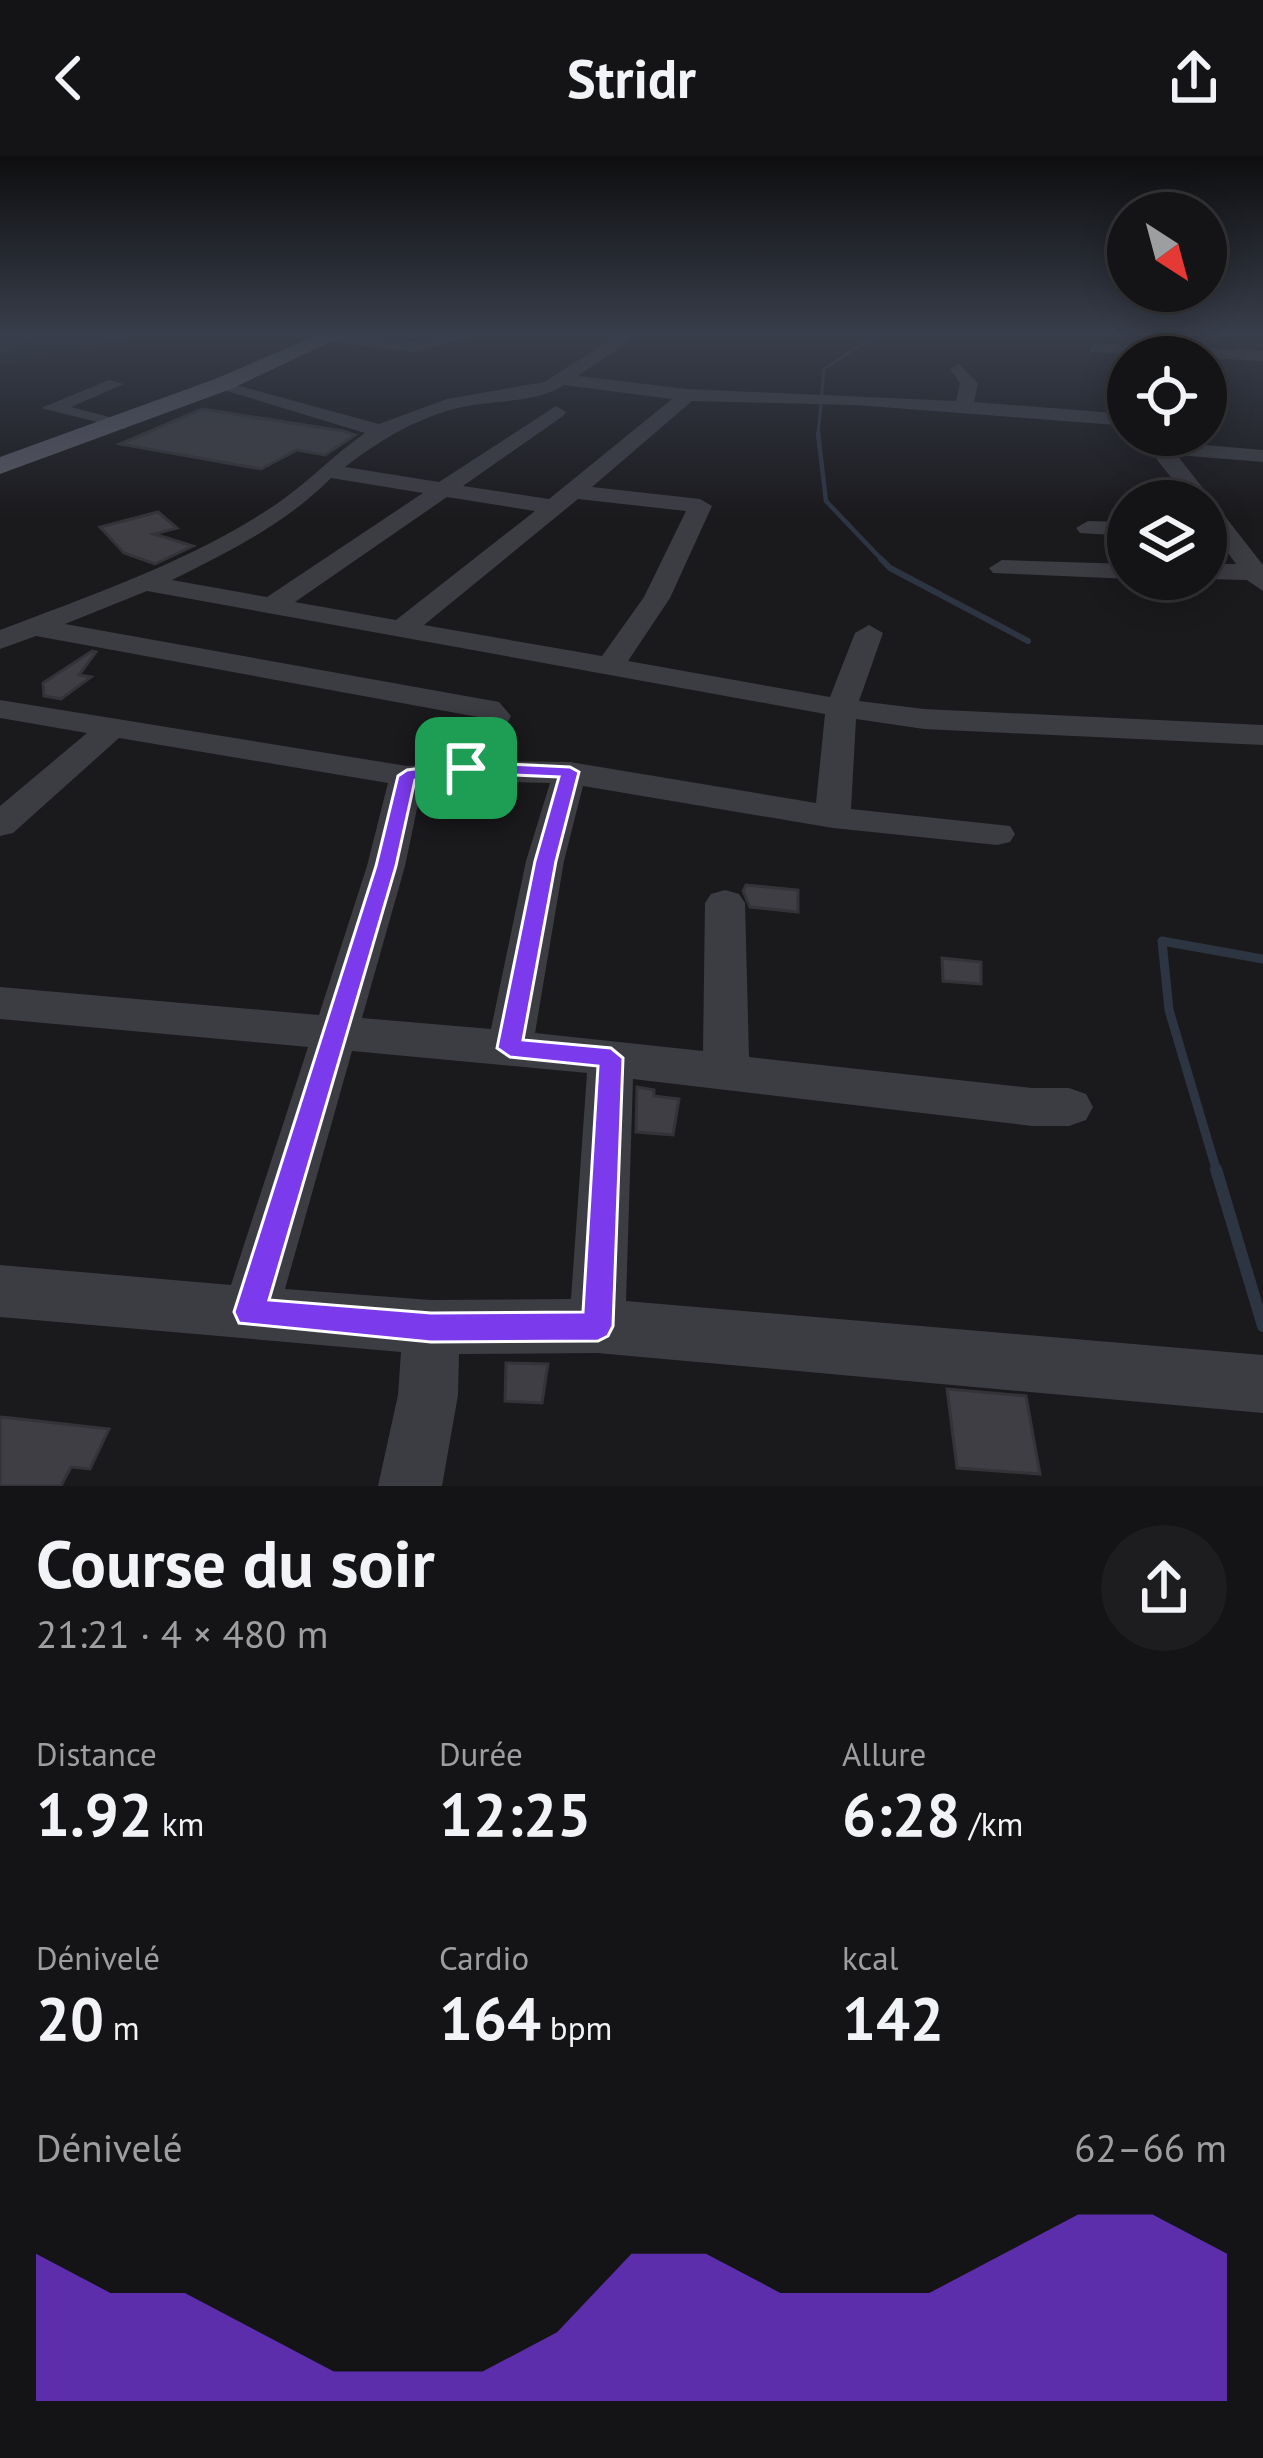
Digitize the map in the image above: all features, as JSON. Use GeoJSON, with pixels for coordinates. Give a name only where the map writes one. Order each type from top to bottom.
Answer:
{"type":"FeatureCollection","features":[{"type":"Feature","properties":{"kind":"main road"},"geometry":{"type":"LineString","coordinates":[[0,466],[191,396]]}},
{"type":"Feature","properties":{"kind":"street"},"geometry":{"type":"LineString","coordinates":[[83,396],[51,408],[118,424]]}},
{"type":"Feature","properties":{"kind":"street"},"geometry":{"type":"LineString","coordinates":[[263,396],[380,431]]}},
{"type":"Feature","properties":{"kind":"street"},"geometry":{"type":"LineString","coordinates":[[0,640],[145,583],[248,532],[291,505],[326,471],[380,431],[454,404],[504,396]]}},
{"type":"Feature","properties":{"kind":"street"},"geometry":{"type":"LineString","coordinates":[[404,627],[626,450],[686,396]]}},
{"type":"Feature","properties":{"kind":"street"},"geometry":{"type":"LineString","coordinates":[[732,396],[856,399],[1107,419]]}},
{"type":"Feature","properties":{"kind":"street"},"geometry":{"type":"LineString","coordinates":[[964,407],[966,396]]}},
{"type":"Feature","properties":{"kind":"street"},"geometry":{"type":"LineString","coordinates":[[273,605],[556,412]]}},
{"type":"Feature","properties":{"kind":"street"},"geometry":{"type":"LineString","coordinates":[[1227,451],[1263,456]]}},
{"type":"Feature","properties":{"kind":"street"},"geometry":{"type":"LineString","coordinates":[[326,471],[560,499],[700,506],[657,598],[610,666]]}},
{"type":"Feature","properties":{"kind":"street"},"geometry":{"type":"LineString","coordinates":[[1088,528],[1107,529]]}},
{"type":"Feature","properties":{"kind":"street"},"geometry":{"type":"LineString","coordinates":[[1227,544],[1258,577]]}},
{"type":"Feature","properties":{"kind":"street"},"geometry":{"type":"LineString","coordinates":[[1002,568],[1107,571]]}},
{"type":"Feature","properties":{"kind":"street"},"geometry":{"type":"LineString","coordinates":[[1227,574],[1258,577]]}},
{"type":"Feature","properties":{"kind":"street"},"geometry":{"type":"LineString","coordinates":[[145,583],[841,708],[923,719],[1263,735]]}},
{"type":"Feature","properties":{"kind":"street"},"geometry":{"type":"LineString","coordinates":[[34,627],[488,709],[495,716],[466,768]]}},
{"type":"Feature","properties":{"kind":"street"},"geometry":{"type":"LineString","coordinates":[[833,817],[841,708],[869,633]]}},
{"type":"Feature","properties":{"kind":"street"},"geometry":{"type":"LineString","coordinates":[[0,709],[407,776],[466,768],[570,772],[833,817],[997,833]]}},
{"type":"Feature","properties":{"kind":"street"},"geometry":{"type":"LineString","coordinates":[[0,825],[114,726]]}},
{"type":"Feature","properties":{"kind":"street"},"geometry":{"type":"LineString","coordinates":[[510,1048],[545,861],[570,772]]}},
{"type":"Feature","properties":{"kind":"street"},"geometry":{"type":"LineString","coordinates":[[250,1312],[386,866],[407,776]]}},
{"type":"Feature","properties":{"kind":"street"},"geometry":{"type":"LineString","coordinates":[[725,903],[727,1070]]}},
{"type":"Feature","properties":{"kind":"street"},"geometry":{"type":"LineString","coordinates":[[0,1003],[510,1048],[1032,1108],[1069,1107]]}},
{"type":"Feature","properties":{"kind":"street"},"geometry":{"type":"LineString","coordinates":[[598,1326],[611,1058]]}},
{"type":"Feature","properties":{"kind":"street"},"geometry":{"type":"LineString","coordinates":[[0,1291],[431,1328],[598,1326],[1263,1384]]}},
{"type":"Feature","properties":{"kind":"street"},"geometry":{"type":"LineString","coordinates":[[410,1486],[428,1395],[431,1328]]}},
{"type":"Feature","properties":{"kind":"building"},"geometry":{"type":"Polygon","coordinates":[[[202,409],[355,435],[325,455],[297,450],[261,469],[120,444],[202,409]]]}},
{"type":"Feature","properties":{"kind":"building"},"geometry":{"type":"Polygon","coordinates":[[[158,512],[177,528],[154,534],[193,546],[155,564],[124,553],[100,527],[158,512]]]}},
{"type":"Feature","properties":{"kind":"building"},"geometry":{"type":"Polygon","coordinates":[[[96,652],[79,675],[91,677],[61,699],[44,696],[43,683],[96,652]]]}},
{"type":"Feature","properties":{"kind":"building"},"geometry":{"type":"Polygon","coordinates":[[[746,885],[798,890],[798,912],[750,907],[743,891],[746,885]]]}},
{"type":"Feature","properties":{"kind":"building"},"geometry":{"type":"Polygon","coordinates":[[[942,958],[981,962],[981,984],[943,981],[942,958]]]}},
{"type":"Feature","properties":{"kind":"building"},"geometry":{"type":"Polygon","coordinates":[[[637,1087],[654,1090],[654,1096],[679,1099],[673,1135],[636,1132],[637,1087]]]}},
{"type":"Feature","properties":{"kind":"building"},"geometry":{"type":"Polygon","coordinates":[[[506,1363],[548,1364],[542,1403],[505,1401],[506,1363]]]}},
{"type":"Feature","properties":{"kind":"building"},"geometry":{"type":"Polygon","coordinates":[[[947,1389],[1026,1396],[1040,1474],[957,1468],[947,1389]]]}},
{"type":"Feature","properties":{"kind":"building"},"geometry":{"type":"Polygon","coordinates":[[[0,1417],[109,1429],[90,1469],[71,1467],[61,1486],[0,1486],[0,1417]]]}},
{"type":"Feature","properties":{"kind":"waterway"},"geometry":{"type":"LineString","coordinates":[[818,434],[822,396]]}},
{"type":"Feature","properties":{"kind":"waterway"},"geometry":{"type":"LineString","coordinates":[[818,434],[826,501],[884,562]]}},
{"type":"Feature","properties":{"kind":"waterway"},"geometry":{"type":"LineString","coordinates":[[881,559],[884,562]]}},
{"type":"Feature","properties":{"kind":"waterway"},"geometry":{"type":"LineString","coordinates":[[884,562],[1028,641]]}},
{"type":"Feature","properties":{"kind":"waterway"},"geometry":{"type":"LineString","coordinates":[[1217,1172],[1169,1010],[1162,941],[1263,959]]}},
{"type":"Feature","properties":{"kind":"waterway"},"geometry":{"type":"LineString","coordinates":[[1216,1169],[1263,1326]]}},
{"type":"Feature","properties":{"kind":"route"},"geometry":{"type":"LineString","coordinates":[[466,768],[570,772],[545,861],[510,1048],[611,1058],[598,1326],[431,1328],[250,1312],[386,866],[407,776],[466,768]]}}]}
